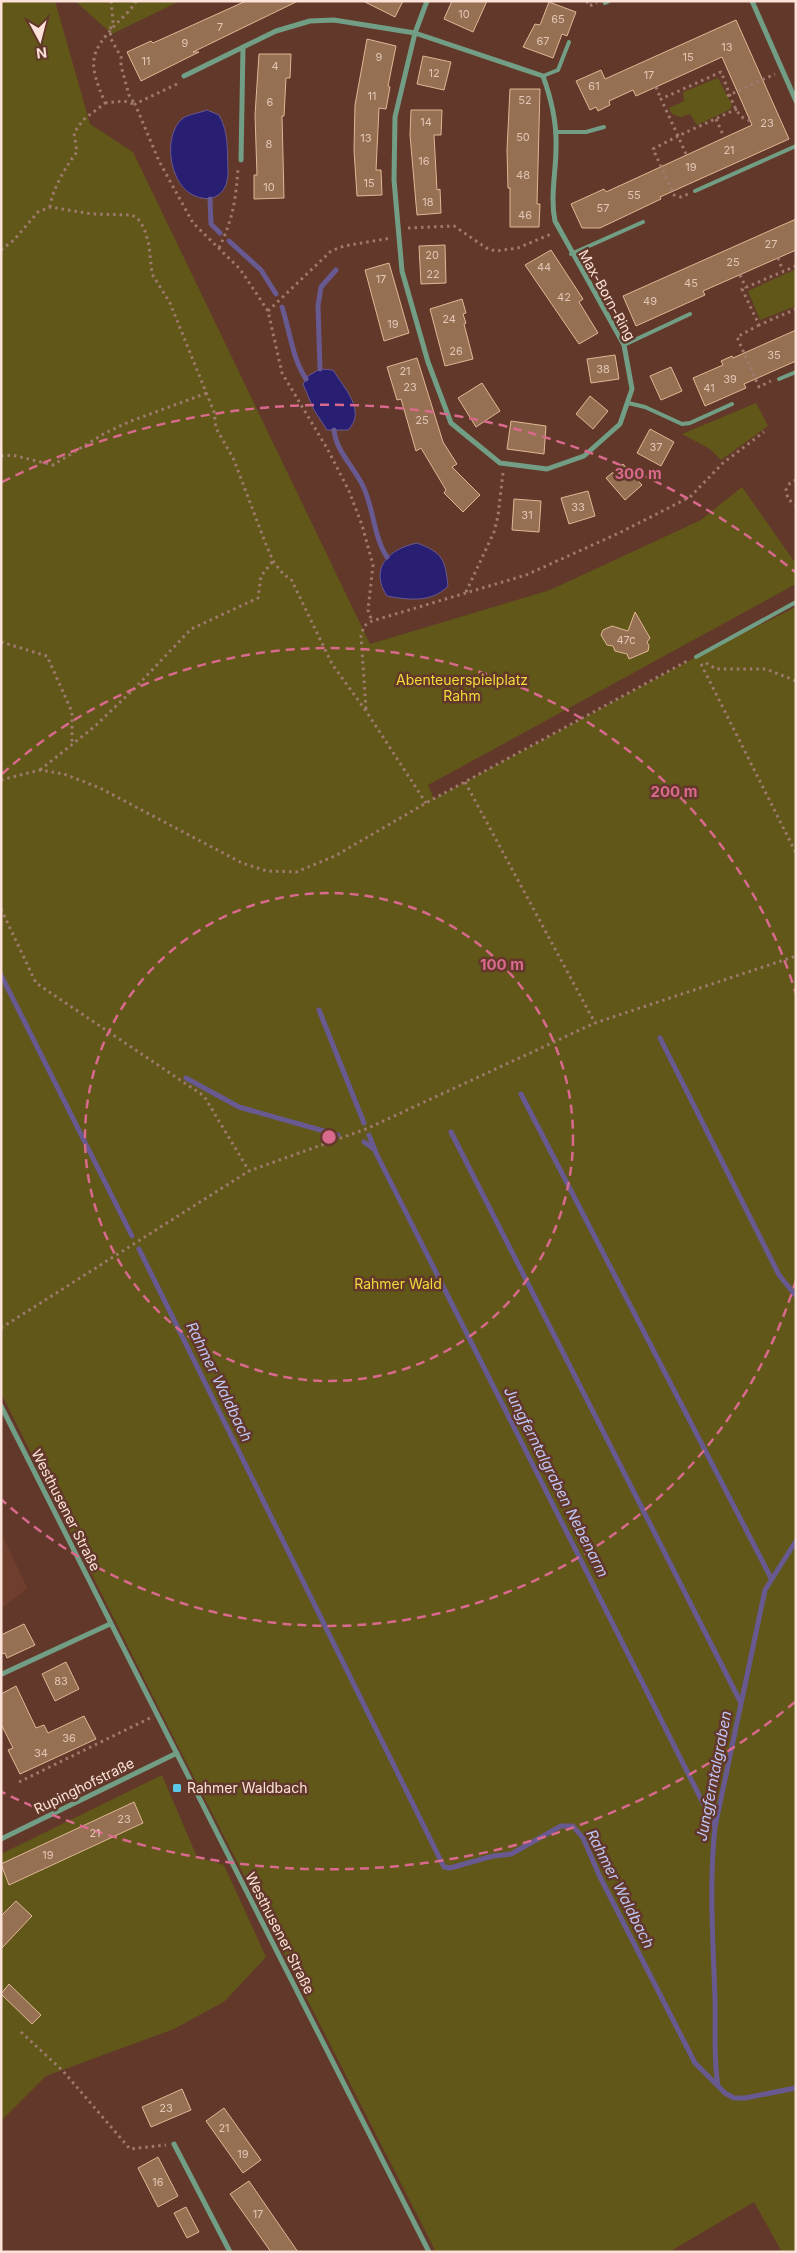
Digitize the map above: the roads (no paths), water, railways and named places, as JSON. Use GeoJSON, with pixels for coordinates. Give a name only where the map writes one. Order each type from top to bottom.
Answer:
{"type":"FeatureCollection","features":[{"type":"Feature","properties":{"kind":"street","name":"Max-Born-Ring"},"geometry":{"type":"LineString","coordinates":[[427,1],[415,33],[395,117],[394,180],[402,271],[428,362],[451,423],[500,463],[547,469],[584,456],[620,424],[632,389],[624,345],[559,231],[552,210],[557,145],[551,98],[543,76]]}},
{"type":"Feature","properties":{"kind":"street"},"geometry":{"type":"LineString","coordinates":[[752,1],[796,99]]}},
{"type":"Feature","properties":{"kind":"street"},"geometry":{"type":"LineString","coordinates":[[184,76],[276,30],[310,21],[334,20],[415,33],[543,76]]}},
{"type":"Feature","properties":{"kind":"street"},"geometry":{"type":"LineString","coordinates":[[241,160],[243,46]]}},
{"type":"Feature","properties":{"kind":"street","name":"Westhusener Straße"},"geometry":{"type":"LineString","coordinates":[[1,1406],[430,2252]]}},
{"type":"Feature","properties":{"kind":"street"},"geometry":{"type":"LineString","coordinates":[[2,1674],[110,1624]]}},
{"type":"Feature","properties":{"kind":"street","name":"Rupinghofstraße"},"geometry":{"type":"LineString","coordinates":[[1,1839],[177,1753]]}},
{"type":"Feature","properties":{"kind":"street"},"geometry":{"type":"LineString","coordinates":[[174,2144],[230,2252]]}},
{"type":"Feature","properties":{"kind":"lane"},"geometry":{"type":"LineString","coordinates":[[543,76],[558,70],[569,42]]}},
{"type":"Feature","properties":{"kind":"lane"},"geometry":{"type":"LineString","coordinates":[[555,132],[586,132],[604,127]]}},
{"type":"Feature","properties":{"kind":"lane"},"geometry":{"type":"LineString","coordinates":[[695,191],[796,146]]}},
{"type":"Feature","properties":{"kind":"lane"},"geometry":{"type":"LineString","coordinates":[[572,254],[643,222]]}},
{"type":"Feature","properties":{"kind":"lane"},"geometry":{"type":"LineString","coordinates":[[624,345],[690,314]]}},
{"type":"Feature","properties":{"kind":"lane"},"geometry":{"type":"LineString","coordinates":[[779,379],[796,372]]}},
{"type":"Feature","properties":{"kind":"lane"},"geometry":{"type":"LineString","coordinates":[[628,403],[645,407],[682,424],[690,423],[732,404]]}},
{"type":"Feature","properties":{"kind":"lane"},"geometry":{"type":"LineString","coordinates":[[696,656],[796,602]]}},
{"type":"Feature","properties":{"kind":"waterway"},"geometry":{"type":"LineString","coordinates":[[210,199],[211,224],[220,233]]}},
{"type":"Feature","properties":{"kind":"waterway"},"geometry":{"type":"LineString","coordinates":[[229,241],[261,270],[276,294]]}},
{"type":"Feature","properties":{"kind":"waterway"},"geometry":{"type":"LineString","coordinates":[[320,369],[318,306],[321,287],[336,270]]}},
{"type":"Feature","properties":{"kind":"waterway"},"geometry":{"type":"LineString","coordinates":[[282,307],[294,353],[306,379]]}},
{"type":"Feature","properties":{"kind":"waterway"},"geometry":{"type":"LineString","coordinates":[[334,430],[341,452],[366,493],[379,540],[387,557]]}},
{"type":"Feature","properties":{"kind":"waterway","name":"Rahmer Waldbach"},"geometry":{"type":"LineString","coordinates":[[1,975],[132,1236]]}},
{"type":"Feature","properties":{"kind":"waterway","name":"Jungferntalgraben Nebenarm"},"geometry":{"type":"LineString","coordinates":[[319,1010],[364,1123]]}},
{"type":"Feature","properties":{"kind":"waterway","name":"Jungferntalgraben Nebenarm"},"geometry":{"type":"LineString","coordinates":[[660,1038],[779,1275],[796,1296]]}},
{"type":"Feature","properties":{"kind":"waterway","name":"Jungferntalgraben Nebenarm"},"geometry":{"type":"LineString","coordinates":[[186,1078],[239,1107],[338,1135]]}},
{"type":"Feature","properties":{"kind":"waterway","name":"Jungferntalgraben Nebenarm"},"geometry":{"type":"LineString","coordinates":[[521,1094],[771,1578]]}},
{"type":"Feature","properties":{"kind":"waterway","name":"Jungferntalgraben Nebenarm"},"geometry":{"type":"LineString","coordinates":[[451,1132],[741,1703]]}},
{"type":"Feature","properties":{"kind":"waterway","name":"Jungferntalgraben Nebenarm"},"geometry":{"type":"LineString","coordinates":[[369,1135],[376,1153],[715,1827]]}},
{"type":"Feature","properties":{"kind":"waterway","name":"Jungferntalgraben Nebenarm"},"geometry":{"type":"LineString","coordinates":[[364,1142],[374,1149]]}},
{"type":"Feature","properties":{"kind":"waterway","name":"Rahmer Waldbach"},"geometry":{"type":"LineString","coordinates":[[139,1249],[444,1867],[450,1868],[493,1856],[511,1854],[561,1826],[573,1826],[583,1838],[600,1877],[695,2063],[725,2093],[734,2098],[745,2098],[796,2088]]}},
{"type":"Feature","properties":{"kind":"waterway","name":"Jungferntalgraben"},"geometry":{"type":"LineString","coordinates":[[718,2086],[715,2053],[712,1912],[712,1869],[715,1827],[765,1590],[796,1541]]}},
{"type":"Feature","properties":{"kind":"place","name":"Rahmer Waldbach"},"geometry":{"type":"Point","coordinates":[177,1788]}},
{"type":"Feature","properties":{"kind":"park label","name":"Abenteuerspielplatz Rahm"},"geometry":{"type":"Point","coordinates":[462,688]}},
{"type":"Feature","properties":{"kind":"park label","name":"Rahmer Wald"},"geometry":{"type":"Point","coordinates":[398,1284]}}]}
